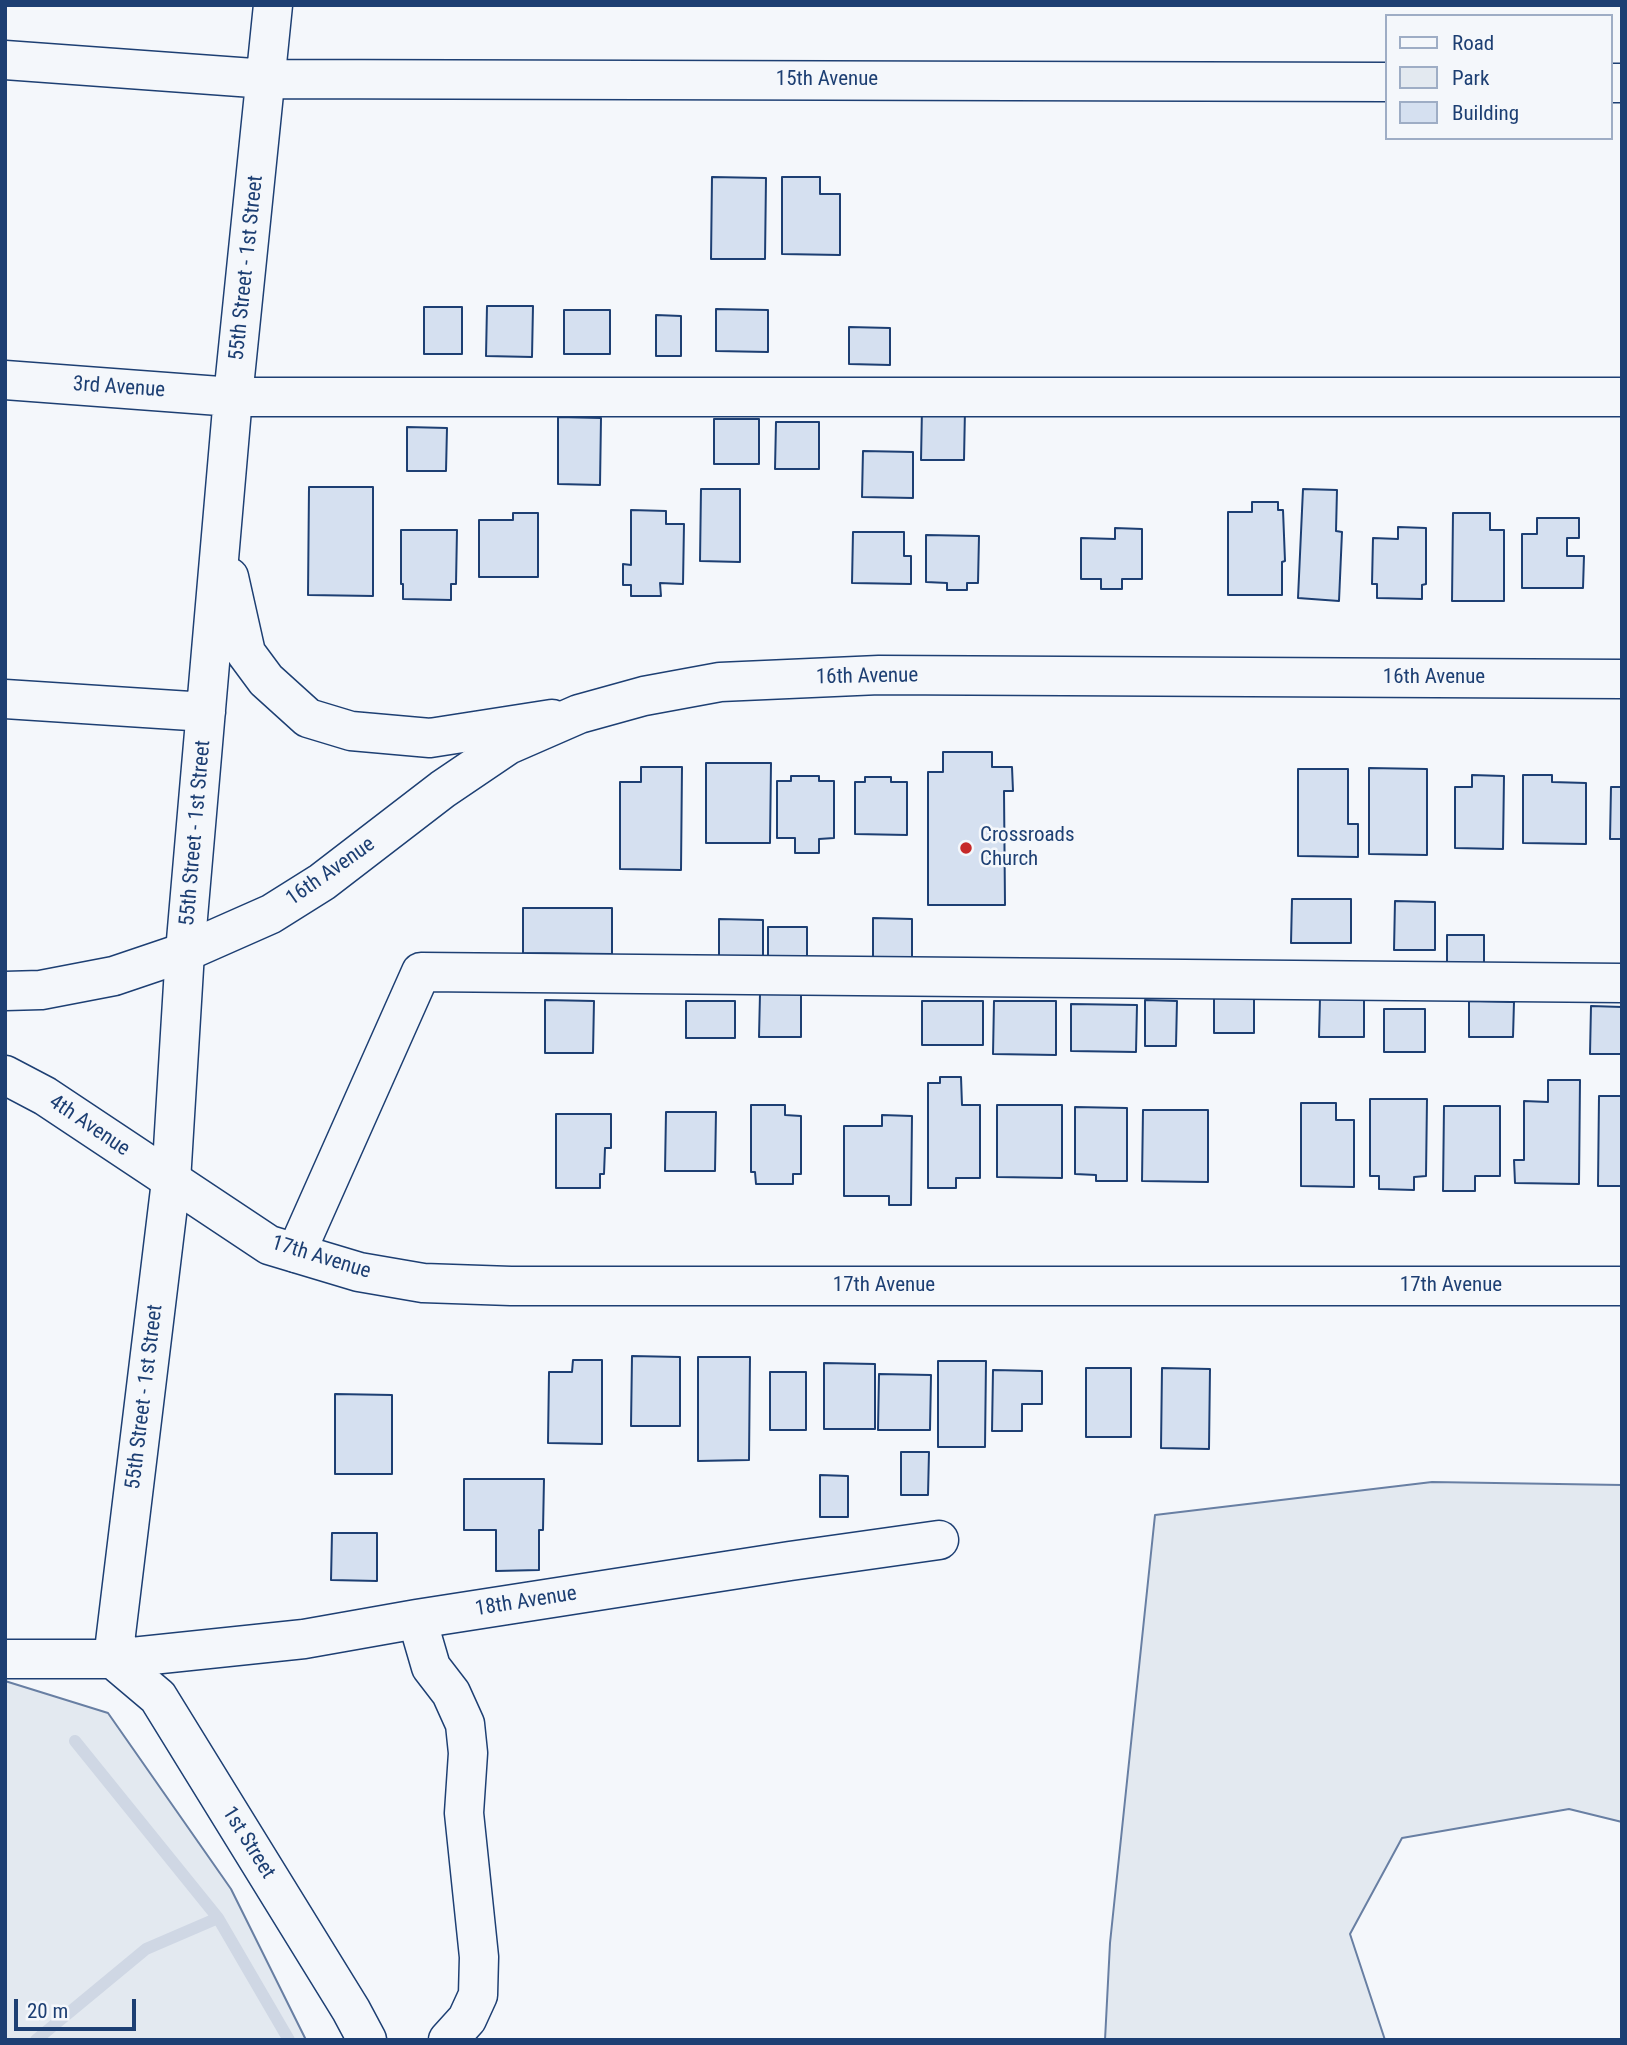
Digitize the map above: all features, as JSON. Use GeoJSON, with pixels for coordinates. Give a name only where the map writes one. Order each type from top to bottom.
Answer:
{"type":"FeatureCollection","features":[{"type":"Feature","properties":{"kind":"street","name":"55th Street - 1st Street"},"geometry":{"type":"LineString","coordinates":[[113,1659],[171,1181],[185,952],[233,397],[273,5]]}},
{"type":"Feature","properties":{"kind":"street","name":"15th Avenue"},"geometry":{"type":"LineString","coordinates":[[5,60],[267,79],[1386,82]]}},
{"type":"Feature","properties":{"kind":"street","name":"3rd Avenue"},"geometry":{"type":"LineString","coordinates":[[5,380],[233,397],[1622,397]]}},
{"type":"Feature","properties":{"kind":"street"},"geometry":{"type":"LineString","coordinates":[[221,537],[246,653],[267,680],[308,718],[351,731],[430,738],[579,714]]}},
{"type":"Feature","properties":{"kind":"street","name":"16th Avenue"},"geometry":{"type":"LineString","coordinates":[[185,952],[271,914],[322,882],[443,789],[508,745],[579,714],[644,696],[720,682],[878,675],[1622,679]]}},
{"type":"Feature","properties":{"kind":"street"},"geometry":{"type":"LineString","coordinates":[[5,699],[206,712]]}},
{"type":"Feature","properties":{"kind":"street"},"geometry":{"type":"LineString","coordinates":[[5,991],[41,990],[114,976],[185,952]]}},
{"type":"Feature","properties":{"kind":"street"},"geometry":{"type":"LineString","coordinates":[[296,1253],[421,972],[1622,983]]}},
{"type":"Feature","properties":{"kind":"street","name":"4th Avenue"},"geometry":{"type":"LineString","coordinates":[[5,1075],[45,1096],[171,1181]]}},
{"type":"Feature","properties":{"kind":"street","name":"17th Avenue"},"geometry":{"type":"LineString","coordinates":[[171,1181],[269,1245],[359,1272],[423,1283],[511,1286],[1622,1286]]}},
{"type":"Feature","properties":{"kind":"street","name":"18th Avenue"},"geometry":{"type":"LineString","coordinates":[[5,1659],[113,1659],[304,1639],[790,1560],[939,1540]]}},
{"type":"Feature","properties":{"kind":"street"},"geometry":{"type":"LineString","coordinates":[[417,1619],[431,1667],[451,1693],[466,1724],[468,1753],[464,1813],[480,1957],[478,1994],[467,2019],[448,2040]]}},
{"type":"Feature","properties":{"kind":"street","name":"1st Street"},"geometry":{"type":"LineString","coordinates":[[113,1659],[158,1697],[344,1998],[367,2040]]}},
{"type":"Feature","properties":{"kind":"green space"},"geometry":{"type":"Polygon","coordinates":[[[1432,1482],[1622,1485],[1622,1822],[1569,1809],[1402,1838],[1350,1934],[1385,2040],[1105,2040],[1110,1943],[1155,1515],[1432,1482]]]}},
{"type":"Feature","properties":{"kind":"green space"},"geometry":{"type":"Polygon","coordinates":[[[5,1681],[108,1713],[231,1889],[306,2040],[5,2040],[5,1681]]]}},
{"type":"Feature","properties":{"kind":"building"},"geometry":{"type":"Polygon","coordinates":[[[712,177],[766,178],[765,259],[711,259],[712,177]]]}},
{"type":"Feature","properties":{"kind":"building"},"geometry":{"type":"Polygon","coordinates":[[[782,177],[820,177],[820,194],[840,194],[840,255],[782,254],[782,177]]]}},
{"type":"Feature","properties":{"kind":"building"},"geometry":{"type":"Polygon","coordinates":[[[487,306],[533,306],[532,357],[486,356],[487,306]]]}},
{"type":"Feature","properties":{"kind":"building"},"geometry":{"type":"Polygon","coordinates":[[[424,307],[462,307],[462,354],[424,354],[424,307]]]}},
{"type":"Feature","properties":{"kind":"building"},"geometry":{"type":"Polygon","coordinates":[[[716,309],[768,310],[768,352],[716,351],[716,309]]]}},
{"type":"Feature","properties":{"kind":"building"},"geometry":{"type":"Polygon","coordinates":[[[564,310],[610,310],[610,354],[564,354],[564,310]]]}},
{"type":"Feature","properties":{"kind":"building"},"geometry":{"type":"Polygon","coordinates":[[[656,315],[681,316],[681,356],[656,356],[656,315]]]}},
{"type":"Feature","properties":{"kind":"building"},"geometry":{"type":"Polygon","coordinates":[[[849,327],[890,328],[890,365],[849,364],[849,327]]]}},
{"type":"Feature","properties":{"kind":"building"},"geometry":{"type":"Polygon","coordinates":[[[922,408],[965,409],[964,460],[921,460],[922,408]]]}},
{"type":"Feature","properties":{"kind":"building"},"geometry":{"type":"Polygon","coordinates":[[[558,417],[601,418],[600,485],[558,484],[558,417]]]}},
{"type":"Feature","properties":{"kind":"building"},"geometry":{"type":"Polygon","coordinates":[[[714,419],[759,419],[759,464],[714,464],[714,419]]]}},
{"type":"Feature","properties":{"kind":"building"},"geometry":{"type":"Polygon","coordinates":[[[776,422],[819,422],[819,469],[775,469],[776,422]]]}},
{"type":"Feature","properties":{"kind":"building"},"geometry":{"type":"Polygon","coordinates":[[[407,427],[447,428],[446,471],[407,471],[407,427]]]}},
{"type":"Feature","properties":{"kind":"building"},"geometry":{"type":"Polygon","coordinates":[[[863,451],[913,452],[913,498],[862,497],[863,451]]]}},
{"type":"Feature","properties":{"kind":"building"},"geometry":{"type":"Polygon","coordinates":[[[309,487],[373,487],[373,596],[308,595],[309,487]]]}},
{"type":"Feature","properties":{"kind":"building"},"geometry":{"type":"Polygon","coordinates":[[[701,489],[740,489],[740,562],[700,561],[701,489]]]}},
{"type":"Feature","properties":{"kind":"building"},"geometry":{"type":"Polygon","coordinates":[[[1303,489],[1337,490],[1336,531],[1342,532],[1339,601],[1298,598],[1303,489]]]}},
{"type":"Feature","properties":{"kind":"building"},"geometry":{"type":"Polygon","coordinates":[[[1252,502],[1278,502],[1278,510],[1283,510],[1285,561],[1282,562],[1282,595],[1228,595],[1228,512],[1252,512],[1252,502]]]}},
{"type":"Feature","properties":{"kind":"building"},"geometry":{"type":"Polygon","coordinates":[[[631,510],[666,511],[666,524],[684,524],[683,584],[660,583],[661,596],[631,596],[631,585],[623,585],[623,564],[631,565],[631,510]]]}},
{"type":"Feature","properties":{"kind":"building"},"geometry":{"type":"Polygon","coordinates":[[[513,513],[538,513],[538,577],[479,577],[479,520],[513,520],[513,513]]]}},
{"type":"Feature","properties":{"kind":"building"},"geometry":{"type":"Polygon","coordinates":[[[1453,513],[1490,513],[1490,530],[1504,530],[1504,601],[1452,601],[1453,513]]]}},
{"type":"Feature","properties":{"kind":"building"},"geometry":{"type":"Polygon","coordinates":[[[1537,518],[1579,518],[1579,538],[1567,538],[1567,556],[1584,556],[1583,588],[1522,588],[1522,534],[1537,534],[1537,518]]]}},
{"type":"Feature","properties":{"kind":"building"},"geometry":{"type":"Polygon","coordinates":[[[1398,527],[1426,528],[1426,584],[1422,585],[1422,599],[1377,598],[1377,584],[1372,584],[1373,538],[1398,539],[1398,527]]]}},
{"type":"Feature","properties":{"kind":"building"},"geometry":{"type":"Polygon","coordinates":[[[1115,528],[1142,529],[1142,579],[1122,579],[1122,589],[1101,589],[1101,579],[1081,579],[1081,538],[1115,539],[1115,528]]]}},
{"type":"Feature","properties":{"kind":"building"},"geometry":{"type":"Polygon","coordinates":[[[401,530],[457,530],[456,584],[451,584],[451,600],[403,599],[401,530]]]}},
{"type":"Feature","properties":{"kind":"building"},"geometry":{"type":"Polygon","coordinates":[[[853,532],[904,532],[904,556],[911,556],[911,584],[852,583],[853,532]]]}},
{"type":"Feature","properties":{"kind":"building"},"geometry":{"type":"Polygon","coordinates":[[[926,535],[979,536],[978,583],[967,583],[967,590],[947,590],[947,583],[926,582],[926,535]]]}},
{"type":"Feature","properties":{"kind":"building","name":"Crossroads Church"},"geometry":{"type":"Polygon","coordinates":[[[943,752],[992,752],[992,767],[1012,767],[1013,791],[1004,791],[1005,905],[928,905],[928,772],[943,772],[943,752]]]}},
{"type":"Feature","properties":{"kind":"building"},"geometry":{"type":"Polygon","coordinates":[[[706,763],[771,763],[770,843],[706,843],[706,763]]]}},
{"type":"Feature","properties":{"kind":"building"},"geometry":{"type":"Polygon","coordinates":[[[641,767],[682,767],[681,870],[620,869],[620,782],[641,782],[641,767]]]}},
{"type":"Feature","properties":{"kind":"building"},"geometry":{"type":"Polygon","coordinates":[[[1369,768],[1427,769],[1427,855],[1369,854],[1369,768]]]}},
{"type":"Feature","properties":{"kind":"building"},"geometry":{"type":"Polygon","coordinates":[[[1298,769],[1348,769],[1348,824],[1358,824],[1358,857],[1298,856],[1298,769]]]}},
{"type":"Feature","properties":{"kind":"building"},"geometry":{"type":"Polygon","coordinates":[[[1472,775],[1504,776],[1503,849],[1455,848],[1455,787],[1472,787],[1472,775]]]}},
{"type":"Feature","properties":{"kind":"building"},"geometry":{"type":"Polygon","coordinates":[[[1523,775],[1552,775],[1552,782],[1586,783],[1586,844],[1523,843],[1523,775]]]}},
{"type":"Feature","properties":{"kind":"building"},"geometry":{"type":"Polygon","coordinates":[[[791,776],[819,776],[819,781],[834,781],[834,838],[819,839],[819,853],[795,853],[795,838],[777,838],[777,781],[791,781],[791,776]]]}},
{"type":"Feature","properties":{"kind":"building"},"geometry":{"type":"Polygon","coordinates":[[[865,777],[891,777],[891,782],[907,782],[907,835],[855,834],[855,782],[865,782],[865,777]]]}},
{"type":"Feature","properties":{"kind":"building"},"geometry":{"type":"Polygon","coordinates":[[[1611,787],[1622,787],[1622,839],[1610,839],[1611,787]]]}},
{"type":"Feature","properties":{"kind":"building"},"geometry":{"type":"Polygon","coordinates":[[[1292,899],[1351,899],[1351,943],[1291,943],[1292,899]]]}},
{"type":"Feature","properties":{"kind":"building"},"geometry":{"type":"Polygon","coordinates":[[[1395,901],[1435,902],[1435,950],[1394,950],[1395,901]]]}},
{"type":"Feature","properties":{"kind":"building"},"geometry":{"type":"Polygon","coordinates":[[[523,908],[612,908],[612,954],[523,953],[523,908]]]}},
{"type":"Feature","properties":{"kind":"building"},"geometry":{"type":"Polygon","coordinates":[[[873,918],[912,919],[912,962],[873,962],[873,918]]]}},
{"type":"Feature","properties":{"kind":"building"},"geometry":{"type":"Polygon","coordinates":[[[719,919],[763,920],[763,960],[719,960],[719,919]]]}},
{"type":"Feature","properties":{"kind":"building"},"geometry":{"type":"Polygon","coordinates":[[[768,927],[807,927],[807,959],[768,959],[768,927]]]}},
{"type":"Feature","properties":{"kind":"building"},"geometry":{"type":"Polygon","coordinates":[[[1447,935],[1484,935],[1484,967],[1447,966],[1447,935]]]}},
{"type":"Feature","properties":{"kind":"building"},"geometry":{"type":"Polygon","coordinates":[[[760,994],[801,994],[801,1037],[759,1037],[760,994]]]}},
{"type":"Feature","properties":{"kind":"building"},"geometry":{"type":"Polygon","coordinates":[[[1214,994],[1254,994],[1254,1033],[1214,1033],[1214,994]]]}},
{"type":"Feature","properties":{"kind":"building"},"geometry":{"type":"Polygon","coordinates":[[[1320,998],[1364,998],[1364,1037],[1319,1037],[1320,998]]]}},
{"type":"Feature","properties":{"kind":"building"},"geometry":{"type":"Polygon","coordinates":[[[545,1000],[594,1001],[593,1053],[545,1053],[545,1000]]]}},
{"type":"Feature","properties":{"kind":"building"},"geometry":{"type":"Polygon","coordinates":[[[1145,1000],[1177,1001],[1176,1046],[1145,1046],[1145,1000]]]}},
{"type":"Feature","properties":{"kind":"building"},"geometry":{"type":"Polygon","coordinates":[[[686,1001],[735,1001],[735,1038],[686,1038],[686,1001]]]}},
{"type":"Feature","properties":{"kind":"building"},"geometry":{"type":"Polygon","coordinates":[[[922,1001],[983,1001],[983,1045],[922,1045],[922,1001]]]}},
{"type":"Feature","properties":{"kind":"building"},"geometry":{"type":"Polygon","coordinates":[[[994,1001],[1056,1001],[1056,1055],[993,1054],[994,1001]]]}},
{"type":"Feature","properties":{"kind":"building"},"geometry":{"type":"Polygon","coordinates":[[[1469,1001],[1514,1002],[1513,1037],[1469,1037],[1469,1001]]]}},
{"type":"Feature","properties":{"kind":"building"},"geometry":{"type":"Polygon","coordinates":[[[1071,1004],[1137,1005],[1136,1052],[1071,1051],[1071,1004]]]}},
{"type":"Feature","properties":{"kind":"building"},"geometry":{"type":"Polygon","coordinates":[[[1591,1006],[1622,1007],[1622,1054],[1590,1054],[1591,1006]]]}},
{"type":"Feature","properties":{"kind":"building"},"geometry":{"type":"Polygon","coordinates":[[[1384,1009],[1425,1009],[1425,1052],[1384,1052],[1384,1009]]]}},
{"type":"Feature","properties":{"kind":"building"},"geometry":{"type":"Polygon","coordinates":[[[940,1077],[961,1077],[962,1105],[980,1105],[980,1178],[956,1178],[956,1188],[928,1188],[928,1083],[940,1083],[940,1077]]]}},
{"type":"Feature","properties":{"kind":"building"},"geometry":{"type":"Polygon","coordinates":[[[1548,1080],[1580,1080],[1579,1184],[1515,1183],[1514,1160],[1524,1160],[1524,1101],[1548,1102],[1548,1080]]]}},
{"type":"Feature","properties":{"kind":"building"},"geometry":{"type":"Polygon","coordinates":[[[1599,1096],[1622,1096],[1622,1186],[1598,1186],[1599,1096]]]}},
{"type":"Feature","properties":{"kind":"building"},"geometry":{"type":"Polygon","coordinates":[[[1370,1099],[1427,1099],[1426,1176],[1414,1177],[1414,1190],[1379,1189],[1379,1176],[1370,1176],[1370,1099]]]}},
{"type":"Feature","properties":{"kind":"building"},"geometry":{"type":"Polygon","coordinates":[[[1301,1103],[1336,1103],[1336,1120],[1354,1120],[1354,1187],[1301,1186],[1301,1103]]]}},
{"type":"Feature","properties":{"kind":"building"},"geometry":{"type":"Polygon","coordinates":[[[751,1105],[785,1105],[785,1115],[801,1116],[801,1174],[793,1174],[793,1184],[756,1184],[755,1172],[751,1172],[751,1105]]]}},
{"type":"Feature","properties":{"kind":"building"},"geometry":{"type":"Polygon","coordinates":[[[997,1105],[1062,1105],[1062,1178],[997,1177],[997,1105]]]}},
{"type":"Feature","properties":{"kind":"building"},"geometry":{"type":"Polygon","coordinates":[[[1444,1106],[1500,1106],[1500,1176],[1475,1176],[1475,1191],[1443,1191],[1444,1106]]]}},
{"type":"Feature","properties":{"kind":"building"},"geometry":{"type":"Polygon","coordinates":[[[1075,1107],[1127,1108],[1127,1181],[1096,1181],[1096,1175],[1075,1174],[1075,1107]]]}},
{"type":"Feature","properties":{"kind":"building"},"geometry":{"type":"Polygon","coordinates":[[[1143,1110],[1208,1110],[1208,1182],[1142,1181],[1143,1110]]]}},
{"type":"Feature","properties":{"kind":"building"},"geometry":{"type":"Polygon","coordinates":[[[666,1112],[716,1112],[715,1171],[665,1171],[666,1112]]]}},
{"type":"Feature","properties":{"kind":"building"},"geometry":{"type":"Polygon","coordinates":[[[556,1114],[611,1114],[611,1148],[605,1148],[604,1174],[600,1174],[600,1188],[556,1188],[556,1114]]]}},
{"type":"Feature","properties":{"kind":"building"},"geometry":{"type":"Polygon","coordinates":[[[882,1115],[912,1116],[911,1205],[889,1205],[889,1196],[844,1196],[844,1126],[882,1126],[882,1115]]]}},
{"type":"Feature","properties":{"kind":"building"},"geometry":{"type":"Polygon","coordinates":[[[632,1356],[680,1357],[680,1426],[631,1426],[632,1356]]]}},
{"type":"Feature","properties":{"kind":"building"},"geometry":{"type":"Polygon","coordinates":[[[698,1357],[750,1357],[749,1460],[698,1461],[698,1357]]]}},
{"type":"Feature","properties":{"kind":"building"},"geometry":{"type":"Polygon","coordinates":[[[573,1360],[602,1360],[602,1444],[548,1443],[549,1372],[572,1372],[573,1360]]]}},
{"type":"Feature","properties":{"kind":"building"},"geometry":{"type":"Polygon","coordinates":[[[938,1361],[986,1361],[985,1447],[938,1447],[938,1361]]]}},
{"type":"Feature","properties":{"kind":"building"},"geometry":{"type":"Polygon","coordinates":[[[824,1363],[875,1364],[875,1429],[824,1429],[824,1363]]]}},
{"type":"Feature","properties":{"kind":"building"},"geometry":{"type":"Polygon","coordinates":[[[1086,1368],[1131,1368],[1131,1437],[1086,1437],[1086,1368]]]}},
{"type":"Feature","properties":{"kind":"building"},"geometry":{"type":"Polygon","coordinates":[[[1162,1368],[1210,1369],[1209,1449],[1161,1448],[1162,1368]]]}},
{"type":"Feature","properties":{"kind":"building"},"geometry":{"type":"Polygon","coordinates":[[[993,1370],[1042,1371],[1042,1404],[1022,1404],[1022,1431],[992,1431],[993,1370]]]}},
{"type":"Feature","properties":{"kind":"building"},"geometry":{"type":"Polygon","coordinates":[[[770,1372],[806,1372],[806,1430],[770,1430],[770,1372]]]}},
{"type":"Feature","properties":{"kind":"building"},"geometry":{"type":"Polygon","coordinates":[[[879,1374],[931,1375],[930,1430],[878,1430],[879,1374]]]}},
{"type":"Feature","properties":{"kind":"building"},"geometry":{"type":"Polygon","coordinates":[[[335,1394],[392,1395],[392,1474],[335,1474],[335,1394]]]}},
{"type":"Feature","properties":{"kind":"building"},"geometry":{"type":"Polygon","coordinates":[[[901,1452],[929,1452],[928,1495],[901,1495],[901,1452]]]}},
{"type":"Feature","properties":{"kind":"building"},"geometry":{"type":"Polygon","coordinates":[[[820,1475],[848,1476],[848,1517],[820,1517],[820,1475]]]}},
{"type":"Feature","properties":{"kind":"building"},"geometry":{"type":"Polygon","coordinates":[[[464,1479],[544,1479],[543,1530],[539,1530],[539,1570],[496,1571],[496,1530],[464,1530],[464,1479]]]}},
{"type":"Feature","properties":{"kind":"building"},"geometry":{"type":"Polygon","coordinates":[[[332,1533],[377,1533],[377,1581],[331,1580],[332,1533]]]}},
{"type":"Feature","properties":{"kind":"waterway"},"geometry":{"type":"LineString","coordinates":[[75,1741],[218,1918],[289,2040]]}},
{"type":"Feature","properties":{"kind":"waterway"},"geometry":{"type":"LineString","coordinates":[[36,2040],[146,1949],[218,1918]]}},
{"type":"Feature","properties":{"kind":"place","name":"Crossroads Church"},"geometry":{"type":"Point","coordinates":[966,848]}}]}
